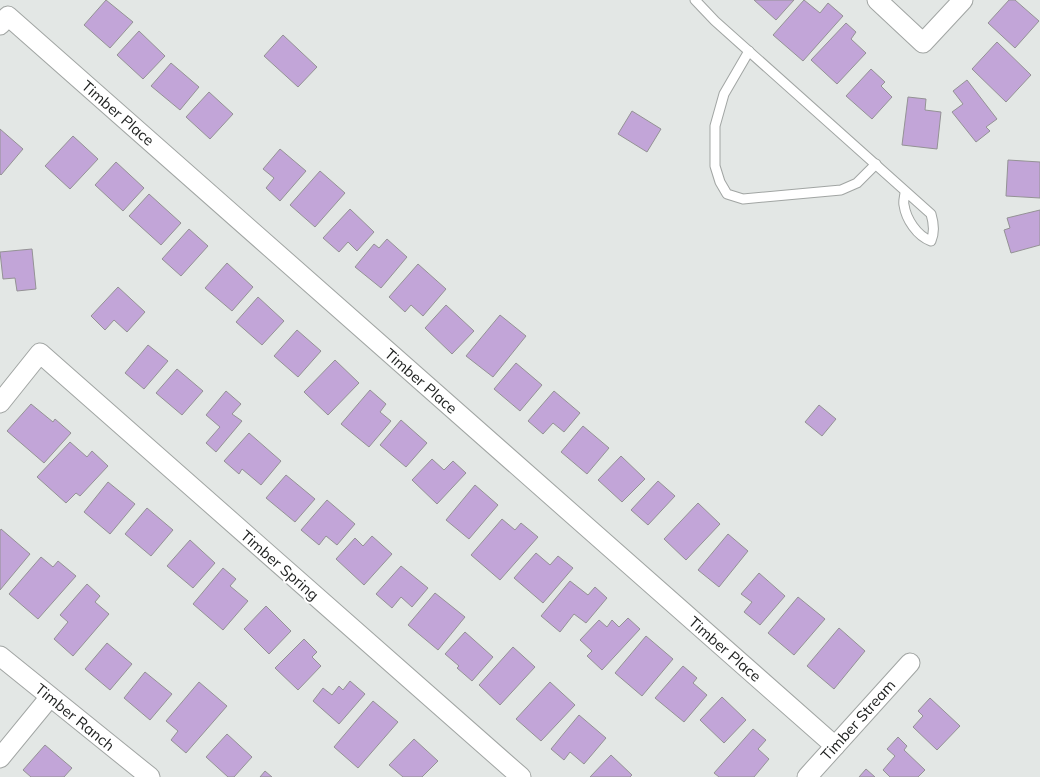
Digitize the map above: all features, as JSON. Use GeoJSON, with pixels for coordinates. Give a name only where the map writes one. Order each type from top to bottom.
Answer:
{"type":"FeatureCollection","features":[{"type":"Feature","properties":{"kind":"street"},"geometry":{"type":"LineString","coordinates":[[877,0],[923,43],[963,0]]}},
{"type":"Feature","properties":{"kind":"street","name":"Timber Place"},"geometry":{"type":"LineString","coordinates":[[4,21],[835,746]]}},
{"type":"Feature","properties":{"kind":"street","name":"Timber Spring"},"geometry":{"type":"LineString","coordinates":[[0,403],[40,353],[521,777]]}},
{"type":"Feature","properties":{"kind":"street","name":"Timber Ranch"},"geometry":{"type":"LineString","coordinates":[[0,656],[150,777]]}},
{"type":"Feature","properties":{"kind":"street","name":"Timber Stream"},"geometry":{"type":"LineString","coordinates":[[807,777],[910,663]]}},
{"type":"Feature","properties":{"kind":"street"},"geometry":{"type":"LineString","coordinates":[[0,758],[50,697]]}},
{"type":"Feature","properties":{"kind":"lane"},"geometry":{"type":"LineString","coordinates":[[695,0],[749,51],[931,214],[934,222],[934,235],[931,241],[924,238],[913,226],[904,205],[906,192]]}},
{"type":"Feature","properties":{"kind":"lane"},"geometry":{"type":"LineString","coordinates":[[749,51],[724,94],[715,126],[715,166],[720,182],[727,194],[743,199],[841,190],[857,183],[876,164]]}},
{"type":"Feature","properties":{"kind":"building"},"geometry":{"type":"Polygon","coordinates":[[[106,0],[133,22],[110,48],[84,25],[106,0]]]}},
{"type":"Feature","properties":{"kind":"building"},"geometry":{"type":"Polygon","coordinates":[[[754,0],[794,0],[776,20],[754,0]]]}},
{"type":"Feature","properties":{"kind":"building"},"geometry":{"type":"Polygon","coordinates":[[[804,0],[820,13],[828,3],[843,16],[803,61],[773,35],[804,0]]]}},
{"type":"Feature","properties":{"kind":"building"},"geometry":{"type":"Polygon","coordinates":[[[1009,0],[1015,0],[1039,21],[1015,48],[988,23],[1009,0]]]}},
{"type":"Feature","properties":{"kind":"building"},"geometry":{"type":"Polygon","coordinates":[[[846,23],[856,32],[851,39],[866,53],[837,84],[811,60],[846,23]]]}},
{"type":"Feature","properties":{"kind":"building"},"geometry":{"type":"Polygon","coordinates":[[[139,31],[165,56],[143,79],[117,55],[139,31]]]}},
{"type":"Feature","properties":{"kind":"building"},"geometry":{"type":"Polygon","coordinates":[[[283,35],[317,67],[298,87],[264,56],[283,35]]]}},
{"type":"Feature","properties":{"kind":"building"},"geometry":{"type":"Polygon","coordinates":[[[997,42],[1031,75],[1006,102],[972,69],[997,42]]]}},
{"type":"Feature","properties":{"kind":"building"},"geometry":{"type":"Polygon","coordinates":[[[171,63],[199,87],[180,110],[151,86],[171,63]]]}},
{"type":"Feature","properties":{"kind":"building"},"geometry":{"type":"Polygon","coordinates":[[[871,69],[885,82],[881,86],[892,97],[872,119],[846,96],[871,69]]]}},
{"type":"Feature","properties":{"kind":"building"},"geometry":{"type":"Polygon","coordinates":[[[967,80],[997,119],[986,127],[990,131],[976,142],[952,112],[963,104],[953,91],[967,80]]]}},
{"type":"Feature","properties":{"kind":"building"},"geometry":{"type":"Polygon","coordinates":[[[209,92],[233,114],[210,139],[186,117],[209,92]]]}},
{"type":"Feature","properties":{"kind":"building"},"geometry":{"type":"Polygon","coordinates":[[[908,97],[926,99],[925,110],[941,112],[937,149],[902,145],[908,97]]]}},
{"type":"Feature","properties":{"kind":"building"},"geometry":{"type":"Polygon","coordinates":[[[632,111],[661,129],[647,152],[618,134],[632,111]]]}},
{"type":"Feature","properties":{"kind":"building"},"geometry":{"type":"Polygon","coordinates":[[[0,129],[23,149],[1,175],[0,174],[0,129]]]}},
{"type":"Feature","properties":{"kind":"building"},"geometry":{"type":"Polygon","coordinates":[[[73,136],[98,159],[70,189],[45,166],[73,136]]]}},
{"type":"Feature","properties":{"kind":"building"},"geometry":{"type":"Polygon","coordinates":[[[280,149],[306,171],[280,201],[266,188],[274,178],[263,169],[280,149]]]}},
{"type":"Feature","properties":{"kind":"building"},"geometry":{"type":"Polygon","coordinates":[[[1008,160],[1040,162],[1040,198],[1006,196],[1008,160]]]}},
{"type":"Feature","properties":{"kind":"building"},"geometry":{"type":"Polygon","coordinates":[[[116,162],[144,188],[123,211],[95,185],[116,162]]]}},
{"type":"Feature","properties":{"kind":"building"},"geometry":{"type":"Polygon","coordinates":[[[320,171],[345,193],[315,227],[290,205],[320,171]]]}},
{"type":"Feature","properties":{"kind":"building"},"geometry":{"type":"Polygon","coordinates":[[[149,194],[181,223],[161,245],[129,216],[149,194]]]}},
{"type":"Feature","properties":{"kind":"building"},"geometry":{"type":"Polygon","coordinates":[[[350,209],[374,232],[357,251],[348,242],[339,252],[323,238],[350,209]]]}},
{"type":"Feature","properties":{"kind":"building"},"geometry":{"type":"Polygon","coordinates":[[[1040,210],[1040,245],[1011,253],[1004,230],[1010,228],[1007,218],[1040,210]]]}},
{"type":"Feature","properties":{"kind":"building"},"geometry":{"type":"Polygon","coordinates":[[[189,229],[208,246],[181,276],[162,259],[189,229]]]}},
{"type":"Feature","properties":{"kind":"building"},"geometry":{"type":"Polygon","coordinates":[[[387,239],[407,257],[381,288],[355,267],[374,244],[379,248],[387,239]]]}},
{"type":"Feature","properties":{"kind":"building"},"geometry":{"type":"Polygon","coordinates":[[[32,249],[36,289],[17,291],[15,278],[3,279],[0,252],[32,249]]]}},
{"type":"Feature","properties":{"kind":"building"},"geometry":{"type":"Polygon","coordinates":[[[227,263],[253,287],[232,311],[205,288],[227,263]]]}},
{"type":"Feature","properties":{"kind":"building"},"geometry":{"type":"Polygon","coordinates":[[[418,264],[446,289],[423,316],[411,305],[405,312],[389,297],[418,264]]]}},
{"type":"Feature","properties":{"kind":"building"},"geometry":{"type":"Polygon","coordinates":[[[118,287],[145,312],[127,332],[114,320],[105,330],[91,316],[118,287]]]}},
{"type":"Feature","properties":{"kind":"building"},"geometry":{"type":"Polygon","coordinates":[[[258,297],[284,321],[262,345],[236,322],[258,297]]]}},
{"type":"Feature","properties":{"kind":"building"},"geometry":{"type":"Polygon","coordinates":[[[446,305],[474,331],[452,354],[425,328],[446,305]]]}},
{"type":"Feature","properties":{"kind":"building"},"geometry":{"type":"Polygon","coordinates":[[[500,315],[526,336],[493,377],[466,356],[500,315]]]}},
{"type":"Feature","properties":{"kind":"building"},"geometry":{"type":"Polygon","coordinates":[[[297,330],[321,351],[298,377],[274,356],[297,330]]]}},
{"type":"Feature","properties":{"kind":"building"},"geometry":{"type":"Polygon","coordinates":[[[148,345],[168,361],[144,389],[125,373],[148,345]]]}},
{"type":"Feature","properties":{"kind":"building"},"geometry":{"type":"Polygon","coordinates":[[[335,360],[359,383],[328,415],[304,392],[335,360]]]}},
{"type":"Feature","properties":{"kind":"building"},"geometry":{"type":"Polygon","coordinates":[[[516,363],[542,385],[520,411],[494,389],[516,363]]]}},
{"type":"Feature","properties":{"kind":"building"},"geometry":{"type":"Polygon","coordinates":[[[177,369],[203,391],[182,415],[156,393],[177,369]]]}},
{"type":"Feature","properties":{"kind":"building"},"geometry":{"type":"Polygon","coordinates":[[[370,390],[386,404],[380,412],[391,421],[369,447],[341,424],[370,390]]]}},
{"type":"Feature","properties":{"kind":"building"},"geometry":{"type":"Polygon","coordinates":[[[226,391],[241,404],[232,414],[242,421],[216,452],[206,443],[220,427],[206,415],[226,391]]]}},
{"type":"Feature","properties":{"kind":"building"},"geometry":{"type":"Polygon","coordinates":[[[554,391],[580,413],[564,432],[553,423],[543,434],[528,421],[554,391]]]}},
{"type":"Feature","properties":{"kind":"building"},"geometry":{"type":"Polygon","coordinates":[[[31,404],[53,422],[55,419],[71,433],[44,463],[7,431],[31,404]]]}},
{"type":"Feature","properties":{"kind":"building"},"geometry":{"type":"Polygon","coordinates":[[[819,405],[836,419],[822,436],[805,422],[819,405]]]}},
{"type":"Feature","properties":{"kind":"building"},"geometry":{"type":"Polygon","coordinates":[[[401,420],[427,443],[406,467],[380,445],[401,420]]]}},
{"type":"Feature","properties":{"kind":"building"},"geometry":{"type":"Polygon","coordinates":[[[583,426],[609,448],[587,474],[561,452],[583,426]]]}},
{"type":"Feature","properties":{"kind":"building"},"geometry":{"type":"Polygon","coordinates":[[[249,433],[281,461],[261,485],[242,469],[239,474],[224,461],[249,433]]]}},
{"type":"Feature","properties":{"kind":"building"},"geometry":{"type":"Polygon","coordinates":[[[70,442],[87,457],[92,451],[108,466],[80,496],[76,493],[66,503],[37,477],[70,442]]]}},
{"type":"Feature","properties":{"kind":"building"},"geometry":{"type":"Polygon","coordinates":[[[621,456],[645,479],[622,502],[598,480],[621,456]]]}},
{"type":"Feature","properties":{"kind":"building"},"geometry":{"type":"Polygon","coordinates":[[[432,459],[444,470],[453,461],[466,473],[437,504],[412,480],[432,459]]]}},
{"type":"Feature","properties":{"kind":"building"},"geometry":{"type":"Polygon","coordinates":[[[286,475],[315,499],[295,522],[266,498],[286,475]]]}},
{"type":"Feature","properties":{"kind":"building"},"geometry":{"type":"Polygon","coordinates":[[[658,481],[675,496],[648,525],[631,510],[658,481]]]}},
{"type":"Feature","properties":{"kind":"building"},"geometry":{"type":"Polygon","coordinates":[[[108,482],[135,504],[110,534],[84,512],[108,482]]]}},
{"type":"Feature","properties":{"kind":"building"},"geometry":{"type":"Polygon","coordinates":[[[475,485],[498,505],[469,539],[446,520],[475,485]]]}},
{"type":"Feature","properties":{"kind":"building"},"geometry":{"type":"Polygon","coordinates":[[[327,500],[355,524],[337,545],[326,536],[319,545],[301,530],[327,500]]]}},
{"type":"Feature","properties":{"kind":"building"},"geometry":{"type":"Polygon","coordinates":[[[698,503],[720,524],[686,560],[664,539],[698,503]]]}},
{"type":"Feature","properties":{"kind":"building"},"geometry":{"type":"Polygon","coordinates":[[[147,508],[173,530],[151,556],[125,534],[147,508]]]}},
{"type":"Feature","properties":{"kind":"building"},"geometry":{"type":"Polygon","coordinates":[[[502,519],[515,530],[521,523],[538,537],[500,580],[471,555],[502,519]]]}},
{"type":"Feature","properties":{"kind":"building"},"geometry":{"type":"Polygon","coordinates":[[[1,529],[30,554],[0,590],[0,531],[1,529]]]}},
{"type":"Feature","properties":{"kind":"building"},"geometry":{"type":"Polygon","coordinates":[[[728,534],[748,551],[719,587],[698,570],[728,534]]]}},
{"type":"Feature","properties":{"kind":"building"},"geometry":{"type":"Polygon","coordinates":[[[372,536],[392,554],[364,585],[336,559],[355,538],[363,546],[372,536]]]}},
{"type":"Feature","properties":{"kind":"building"},"geometry":{"type":"Polygon","coordinates":[[[190,540],[215,563],[193,588],[167,566],[190,540]]]}},
{"type":"Feature","properties":{"kind":"building"},"geometry":{"type":"Polygon","coordinates":[[[536,553],[550,565],[558,556],[573,568],[543,603],[514,578],[536,553]]]}},
{"type":"Feature","properties":{"kind":"building"},"geometry":{"type":"Polygon","coordinates":[[[41,557],[53,567],[58,561],[76,576],[38,619],[9,594],[41,557]]]}},
{"type":"Feature","properties":{"kind":"building"},"geometry":{"type":"Polygon","coordinates":[[[401,566],[428,588],[412,607],[401,597],[392,608],[376,594],[401,566]]]}},
{"type":"Feature","properties":{"kind":"building"},"geometry":{"type":"Polygon","coordinates":[[[223,568],[236,579],[230,586],[248,601],[223,630],[193,604],[223,568]]]}},
{"type":"Feature","properties":{"kind":"building"},"geometry":{"type":"Polygon","coordinates":[[[759,573],[785,596],[760,625],[744,612],[752,602],[741,594],[759,573]]]}},
{"type":"Feature","properties":{"kind":"building"},"geometry":{"type":"Polygon","coordinates":[[[570,581],[588,595],[595,587],[607,598],[586,623],[574,614],[560,632],[541,616],[570,581]]]}},
{"type":"Feature","properties":{"kind":"building"},"geometry":{"type":"Polygon","coordinates":[[[87,584],[100,596],[95,602],[109,614],[73,656],[54,639],[68,622],[60,615],[87,584]]]}},
{"type":"Feature","properties":{"kind":"building"},"geometry":{"type":"Polygon","coordinates":[[[435,593],[465,617],[438,650],[408,625],[435,593]]]}},
{"type":"Feature","properties":{"kind":"building"},"geometry":{"type":"Polygon","coordinates":[[[798,597],[825,619],[794,655],[768,633],[798,597]]]}},
{"type":"Feature","properties":{"kind":"building"},"geometry":{"type":"Polygon","coordinates":[[[266,606],[291,631],[269,654],[244,629],[266,606]]]}},
{"type":"Feature","properties":{"kind":"building"},"geometry":{"type":"Polygon","coordinates":[[[628,618],[640,629],[602,670],[587,656],[592,651],[580,640],[599,620],[607,627],[612,620],[619,627],[628,618]]]}},
{"type":"Feature","properties":{"kind":"building"},"geometry":{"type":"Polygon","coordinates":[[[839,628],[865,651],[834,689],[807,666],[839,628]]]}},
{"type":"Feature","properties":{"kind":"building"},"geometry":{"type":"Polygon","coordinates":[[[465,632],[493,657],[472,681],[445,654],[465,632]]]}},
{"type":"Feature","properties":{"kind":"building"},"geometry":{"type":"Polygon","coordinates":[[[646,636],[673,659],[642,696],[615,673],[646,636]]]}},
{"type":"Feature","properties":{"kind":"building"},"geometry":{"type":"Polygon","coordinates":[[[304,639],[317,652],[312,657],[321,666],[298,690],[275,668],[304,639]]]}},
{"type":"Feature","properties":{"kind":"building"},"geometry":{"type":"Polygon","coordinates":[[[107,643],[132,664],[110,690],[85,669],[107,643]]]}},
{"type":"Feature","properties":{"kind":"building"},"geometry":{"type":"Polygon","coordinates":[[[513,647],[535,667],[500,705],[479,685],[513,647]]]}},
{"type":"Feature","properties":{"kind":"building"},"geometry":{"type":"Polygon","coordinates":[[[683,666],[697,678],[693,683],[707,695],[684,722],[655,698],[683,666]]]}},
{"type":"Feature","properties":{"kind":"building"},"geometry":{"type":"Polygon","coordinates":[[[145,672],[172,694],[150,720],[124,698],[145,672]]]}},
{"type":"Feature","properties":{"kind":"building"},"geometry":{"type":"Polygon","coordinates":[[[350,681],[365,694],[339,724],[313,701],[323,688],[332,695],[339,686],[343,690],[350,681]]]}},
{"type":"Feature","properties":{"kind":"building"},"geometry":{"type":"Polygon","coordinates":[[[199,682],[227,706],[186,753],[171,740],[178,731],[166,721],[199,682]]]}},
{"type":"Feature","properties":{"kind":"building"},"geometry":{"type":"Polygon","coordinates":[[[550,682],[575,705],[541,741],[516,719],[550,682]]]}},
{"type":"Feature","properties":{"kind":"building"},"geometry":{"type":"Polygon","coordinates":[[[722,697],[746,720],[724,743],[700,720],[722,697]]]}},
{"type":"Feature","properties":{"kind":"building"},"geometry":{"type":"Polygon","coordinates":[[[930,698],[960,726],[937,750],[913,727],[923,716],[918,711],[930,698]]]}},
{"type":"Feature","properties":{"kind":"building"},"geometry":{"type":"Polygon","coordinates":[[[373,701],[398,722],[358,768],[334,747],[373,701]]]}},
{"type":"Feature","properties":{"kind":"building"},"geometry":{"type":"Polygon","coordinates":[[[579,715],[606,738],[584,764],[570,752],[564,760],[551,749],[579,715]]]}},
{"type":"Feature","properties":{"kind":"building"},"geometry":{"type":"Polygon","coordinates":[[[753,729],[766,740],[758,749],[769,759],[754,777],[719,777],[714,773],[753,729]]]}},
{"type":"Feature","properties":{"kind":"building"},"geometry":{"type":"Polygon","coordinates":[[[227,734],[252,757],[234,777],[228,777],[206,757],[227,734]]]}},
{"type":"Feature","properties":{"kind":"building"},"geometry":{"type":"Polygon","coordinates":[[[898,737],[907,746],[904,750],[925,770],[918,777],[890,777],[883,770],[895,756],[887,749],[898,737]]]}},
{"type":"Feature","properties":{"kind":"building"},"geometry":{"type":"Polygon","coordinates":[[[414,739],[438,761],[422,777],[403,777],[389,765],[414,739]]]}},
{"type":"Feature","properties":{"kind":"building"},"geometry":{"type":"Polygon","coordinates":[[[45,745],[72,768],[64,777],[31,777],[23,770],[45,745]]]}},
{"type":"Feature","properties":{"kind":"building"},"geometry":{"type":"Polygon","coordinates":[[[611,755],[632,775],[630,777],[590,777],[611,755]]]}},
{"type":"Feature","properties":{"kind":"building"},"geometry":{"type":"Polygon","coordinates":[[[866,769],[875,777],[859,777],[866,769]]]}},
{"type":"Feature","properties":{"kind":"building"},"geometry":{"type":"Polygon","coordinates":[[[265,771],[272,777],[260,777],[265,771]]]}}]}
